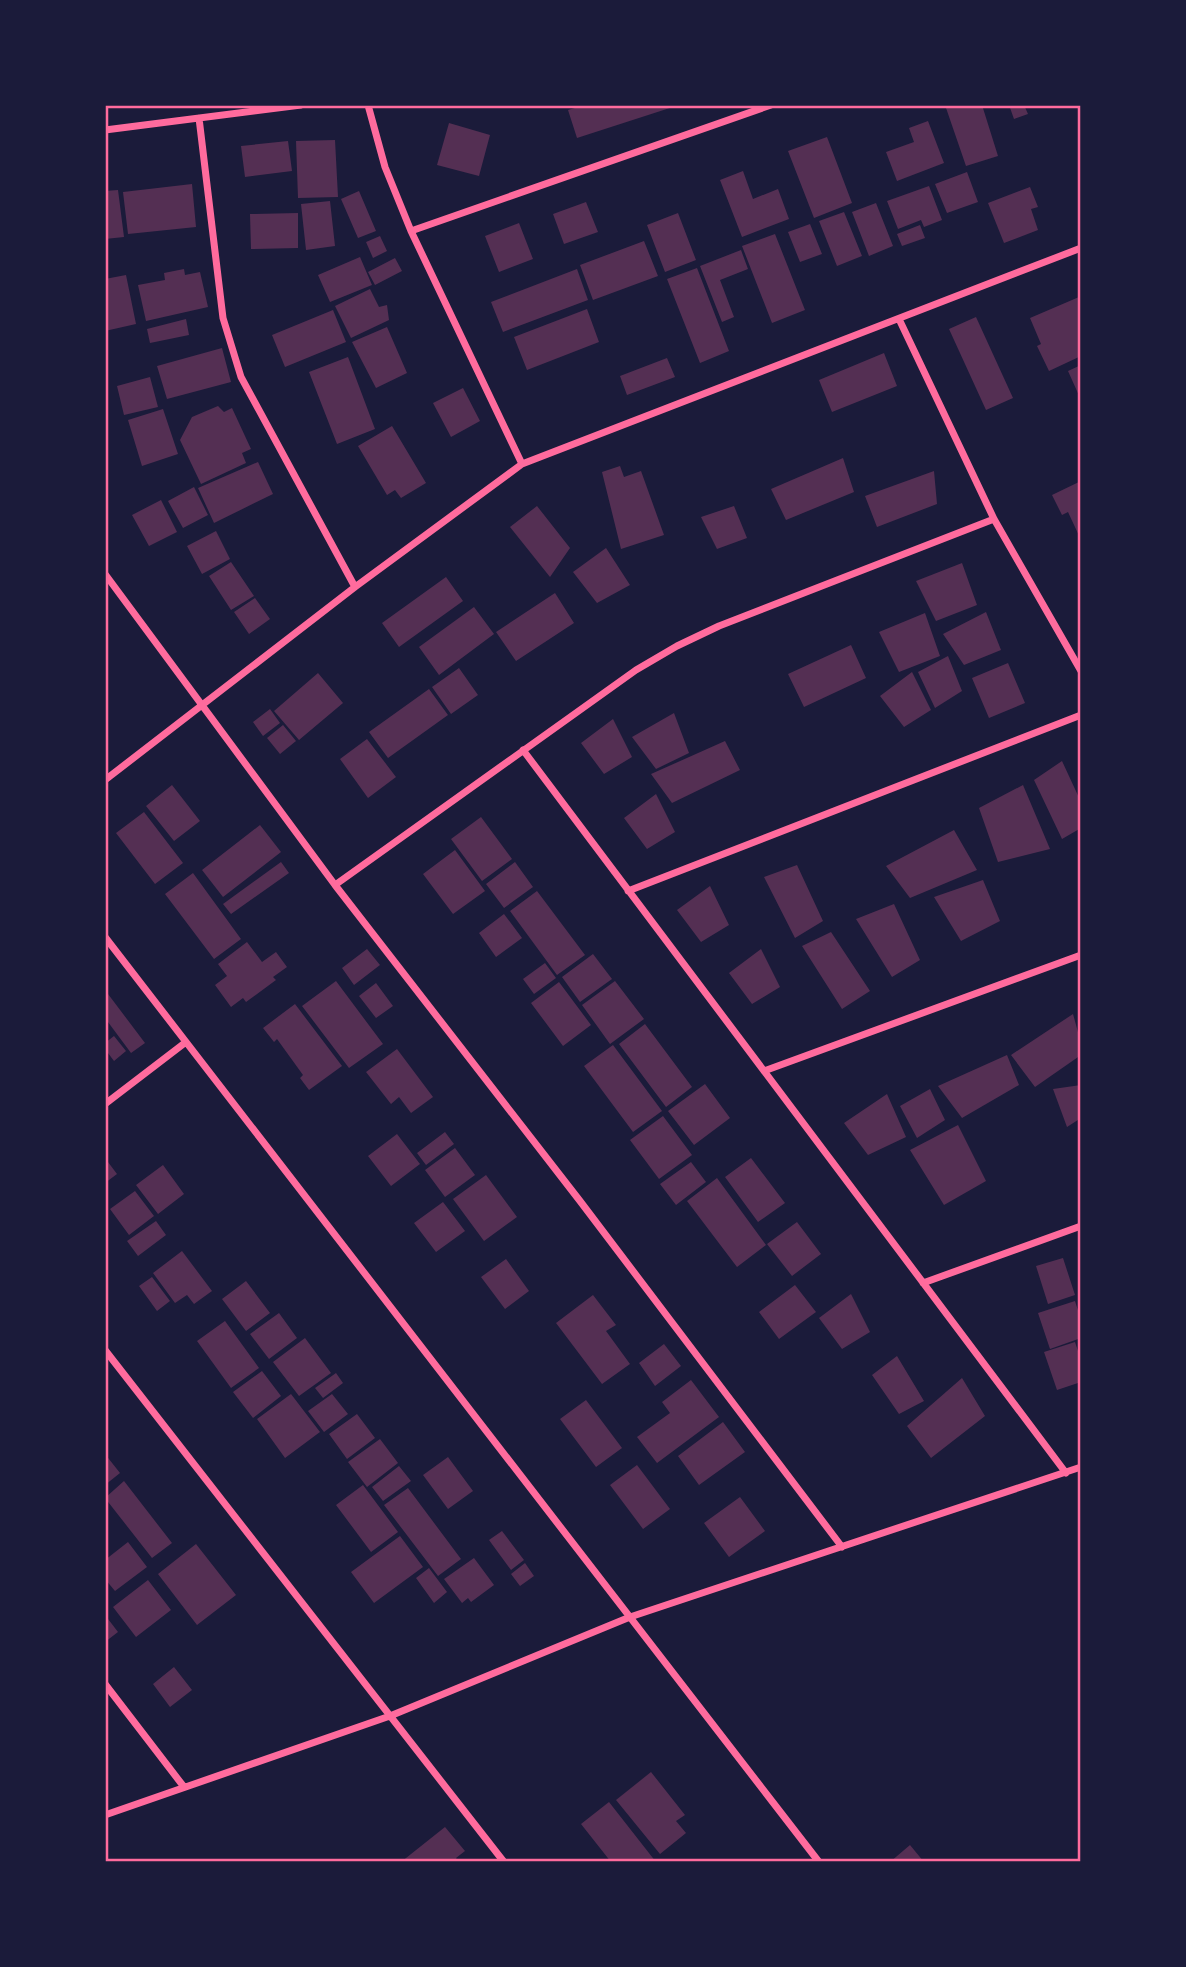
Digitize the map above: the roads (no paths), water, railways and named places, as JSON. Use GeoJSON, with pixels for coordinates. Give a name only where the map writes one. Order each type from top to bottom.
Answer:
{"type":"FeatureCollection","features":[{"type":"Feature","properties":{"kind":"street"},"geometry":{"type":"LineString","coordinates":[[105,130],[301,105]]}},
{"type":"Feature","properties":{"kind":"street"},"geometry":{"type":"LineString","coordinates":[[368,105],[385,167],[411,232],[522,464]]}},
{"type":"Feature","properties":{"kind":"street"},"geometry":{"type":"LineString","coordinates":[[411,232],[771,105]]}},
{"type":"Feature","properties":{"kind":"street"},"geometry":{"type":"LineString","coordinates":[[199,118],[223,318],[241,377],[355,587]]}},
{"type":"Feature","properties":{"kind":"street"},"geometry":{"type":"LineString","coordinates":[[105,780],[355,587],[522,464],[1081,247]]}},
{"type":"Feature","properties":{"kind":"street"},"geometry":{"type":"LineString","coordinates":[[900,319],[994,519],[1081,671]]}},
{"type":"Feature","properties":{"kind":"street"},"geometry":{"type":"LineString","coordinates":[[335,885],[636,670],[677,646],[719,626],[994,519]]}},
{"type":"Feature","properties":{"kind":"street"},"geometry":{"type":"LineString","coordinates":[[105,574],[335,885],[580,1201],[842,1547]]}},
{"type":"Feature","properties":{"kind":"street"},"geometry":{"type":"LineString","coordinates":[[628,891],[1081,715]]}},
{"type":"Feature","properties":{"kind":"street"},"geometry":{"type":"LineString","coordinates":[[523,750],[1066,1473]]}},
{"type":"Feature","properties":{"kind":"street"},"geometry":{"type":"LineString","coordinates":[[105,937],[820,1862]]}},
{"type":"Feature","properties":{"kind":"street"},"geometry":{"type":"LineString","coordinates":[[764,1071],[1081,955]]}},
{"type":"Feature","properties":{"kind":"street"},"geometry":{"type":"LineString","coordinates":[[105,1104],[186,1042]]}},
{"type":"Feature","properties":{"kind":"street"},"geometry":{"type":"LineString","coordinates":[[923,1283],[1081,1226]]}},
{"type":"Feature","properties":{"kind":"street"},"geometry":{"type":"LineString","coordinates":[[105,1350],[504,1862]]}},
{"type":"Feature","properties":{"kind":"street"},"geometry":{"type":"LineString","coordinates":[[105,1815],[390,1716],[630,1617],[1081,1467]]}},
{"type":"Feature","properties":{"kind":"street"},"geometry":{"type":"LineString","coordinates":[[105,1684],[184,1787]]}}]}
